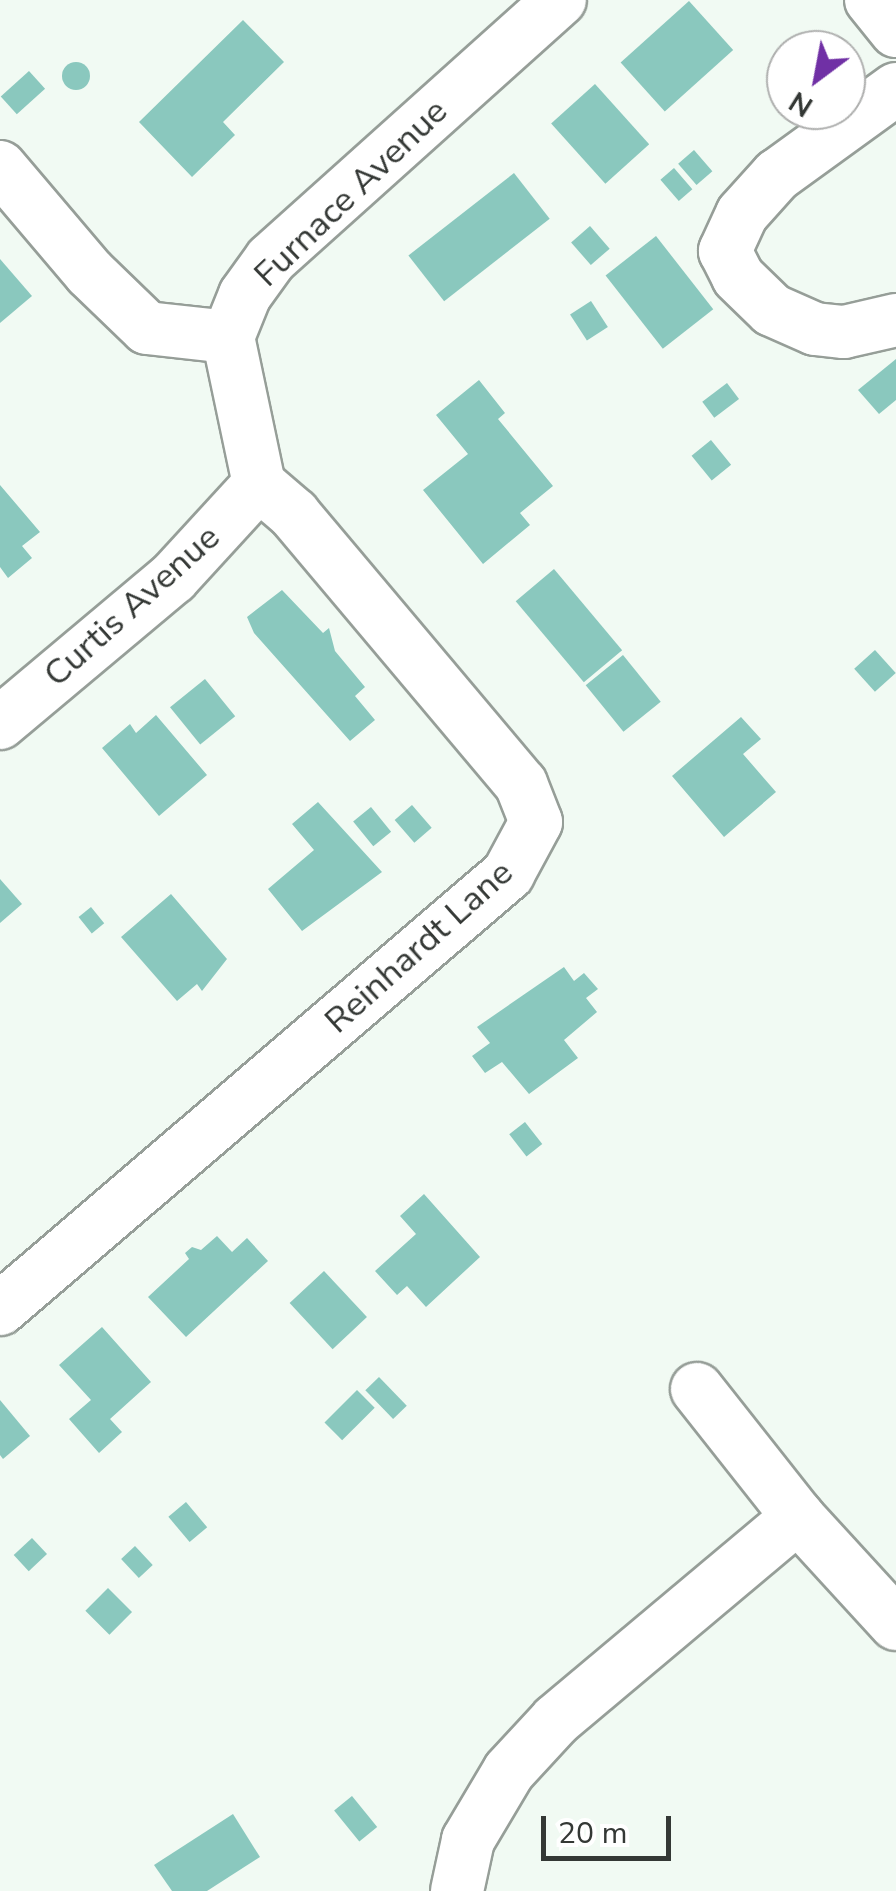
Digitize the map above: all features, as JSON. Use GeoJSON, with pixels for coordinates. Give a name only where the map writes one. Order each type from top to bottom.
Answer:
{"type":"FeatureCollection","features":[{"type":"Feature","properties":{"kind":"street","name":"Furnace Avenue"},"geometry":{"type":"LineString","coordinates":[[228,337],[244,295],[271,259],[560,0]]}},
{"type":"Feature","properties":{"kind":"street"},"geometry":{"type":"LineString","coordinates":[[872,0],[896,31]]}},
{"type":"Feature","properties":{"kind":"street"},"geometry":{"type":"LineString","coordinates":[[896,89],[777,175],[742,214],[725,251],[738,277],[772,310],[816,329],[844,332],[896,320]]}},
{"type":"Feature","properties":{"kind":"street"},"geometry":{"type":"LineString","coordinates":[[0,166],[90,273],[147,328],[228,337],[259,484]]}},
{"type":"Feature","properties":{"kind":"street","name":"Curtis Avenue"},"geometry":{"type":"LineString","coordinates":[[0,723],[173,578],[259,484]]}},
{"type":"Feature","properties":{"kind":"street","name":"Reinhardt Lane"},"geometry":{"type":"LineString","coordinates":[[0,1309],[508,874],[536,822],[522,784],[294,514],[259,484]]}},
{"type":"Feature","properties":{"kind":"street"},"geometry":{"type":"LineString","coordinates":[[697,1389],[798,1517],[896,1624]]}},
{"type":"Feature","properties":{"kind":"street"},"geometry":{"type":"LineString","coordinates":[[457,1891],[468,1840],[509,1772],[556,1720],[798,1517]]}},
{"type":"Feature","properties":{"kind":"building"},"geometry":{"type":"Polygon","coordinates":[[[689,1],[733,50],[665,112],[621,63],[689,1]]]}},
{"type":"Feature","properties":{"kind":"building"},"geometry":{"type":"Polygon","coordinates":[[[243,20],[284,62],[223,122],[235,135],[192,177],[139,122],[243,20]]]}},
{"type":"Feature","properties":{"kind":"building"},"geometry":{"type":"Polygon","coordinates":[[[76,62],[86,66],[90,76],[86,86],[76,90],[66,86],[62,76],[66,66],[76,62]]]}},
{"type":"Feature","properties":{"kind":"building"},"geometry":{"type":"Polygon","coordinates":[[[29,71],[45,89],[17,114],[1,96],[29,71]]]}},
{"type":"Feature","properties":{"kind":"building"},"geometry":{"type":"Polygon","coordinates":[[[595,84],[649,144],[605,184],[551,123],[595,84]]]}},
{"type":"Feature","properties":{"kind":"building"},"geometry":{"type":"Polygon","coordinates":[[[694,150],[712,171],[697,185],[678,164],[694,150]]]}},
{"type":"Feature","properties":{"kind":"building"},"geometry":{"type":"Polygon","coordinates":[[[674,168],[692,189],[679,201],[660,180],[674,168]]]}},
{"type":"Feature","properties":{"kind":"building"},"geometry":{"type":"Polygon","coordinates":[[[514,173],[550,219],[444,301],[408,255],[514,173]]]}},
{"type":"Feature","properties":{"kind":"building"},"geometry":{"type":"Polygon","coordinates":[[[590,226],[610,249],[591,265],[571,242],[590,226]]]}},
{"type":"Feature","properties":{"kind":"building"},"geometry":{"type":"Polygon","coordinates":[[[656,236],[713,309],[663,349],[606,275],[656,236]]]}},
{"type":"Feature","properties":{"kind":"building"},"geometry":{"type":"Polygon","coordinates":[[[0,259],[32,296],[0,323],[0,259]]]}},
{"type":"Feature","properties":{"kind":"building"},"geometry":{"type":"Polygon","coordinates":[[[591,301],[608,327],[587,341],[570,315],[591,301]]]}},
{"type":"Feature","properties":{"kind":"building"},"geometry":{"type":"Polygon","coordinates":[[[896,359],[896,400],[879,414],[858,390],[896,359]]]}},
{"type":"Feature","properties":{"kind":"building"},"geometry":{"type":"Polygon","coordinates":[[[479,380],[505,413],[498,419],[553,486],[520,513],[530,525],[483,564],[423,490],[468,454],[436,415],[479,380]]]}},
{"type":"Feature","properties":{"kind":"building"},"geometry":{"type":"Polygon","coordinates":[[[727,383],[739,399],[714,418],[702,402],[727,383]]]}},
{"type":"Feature","properties":{"kind":"building"},"geometry":{"type":"Polygon","coordinates":[[[711,440],[731,465],[712,481],[692,456],[711,440]]]}},
{"type":"Feature","properties":{"kind":"building"},"geometry":{"type":"Polygon","coordinates":[[[0,485],[40,532],[22,546],[32,558],[8,578],[0,567],[0,485]]]}},
{"type":"Feature","properties":{"kind":"building"},"geometry":{"type":"Polygon","coordinates":[[[554,569],[622,650],[584,682],[516,601],[554,569]]]}},
{"type":"Feature","properties":{"kind":"building"},"geometry":{"type":"Polygon","coordinates":[[[282,590],[323,633],[329,628],[335,651],[365,687],[355,696],[375,720],[350,741],[254,633],[247,617],[282,590]]]}},
{"type":"Feature","properties":{"kind":"building"},"geometry":{"type":"Polygon","coordinates":[[[875,650],[896,673],[875,692],[854,669],[875,650]]]}},
{"type":"Feature","properties":{"kind":"building"},"geometry":{"type":"Polygon","coordinates":[[[623,655],[661,702],[623,732],[586,685],[623,655]]]}},
{"type":"Feature","properties":{"kind":"building"},"geometry":{"type":"Polygon","coordinates":[[[205,679],[235,716],[200,745],[170,707],[205,679]]]}},
{"type":"Feature","properties":{"kind":"building"},"geometry":{"type":"Polygon","coordinates":[[[156,715],[207,775],[159,816],[102,748],[130,724],[136,733],[156,715]]]}},
{"type":"Feature","properties":{"kind":"building"},"geometry":{"type":"Polygon","coordinates":[[[741,717],[761,739],[743,754],[776,792],[724,837],[672,776],[741,717]]]}},
{"type":"Feature","properties":{"kind":"building"},"geometry":{"type":"Polygon","coordinates":[[[318,802],[382,872],[302,931],[268,889],[314,850],[292,824],[318,802]]]}},
{"type":"Feature","properties":{"kind":"building"},"geometry":{"type":"Polygon","coordinates":[[[412,805],[432,828],[414,843],[395,820],[412,805]]]}},
{"type":"Feature","properties":{"kind":"building"},"geometry":{"type":"Polygon","coordinates":[[[371,807],[391,832],[373,846],[353,821],[371,807]]]}},
{"type":"Feature","properties":{"kind":"building"},"geometry":{"type":"Polygon","coordinates":[[[0,879],[22,904],[0,923],[0,879]]]}},
{"type":"Feature","properties":{"kind":"building"},"geometry":{"type":"Polygon","coordinates":[[[171,894],[227,959],[202,991],[197,984],[177,1001],[121,937],[171,894]]]}},
{"type":"Feature","properties":{"kind":"building"},"geometry":{"type":"Polygon","coordinates":[[[91,907],[104,923],[92,933],[79,917],[91,907]]]}},
{"type":"Feature","properties":{"kind":"building"},"geometry":{"type":"Polygon","coordinates":[[[564,967],[574,981],[584,973],[598,989],[586,998],[597,1012],[564,1040],[578,1058],[529,1094],[502,1062],[485,1073],[472,1056],[490,1043],[477,1027],[564,967]]]}},
{"type":"Feature","properties":{"kind":"building"},"geometry":{"type":"Polygon","coordinates":[[[525,1122],[542,1144],[526,1156],[509,1134],[525,1122]]]}},
{"type":"Feature","properties":{"kind":"building"},"geometry":{"type":"Polygon","coordinates":[[[424,1194],[480,1257],[426,1307],[407,1286],[397,1295],[375,1271],[416,1234],[400,1216],[424,1194]]]}},
{"type":"Feature","properties":{"kind":"building"},"geometry":{"type":"Polygon","coordinates":[[[217,1236],[232,1252],[247,1238],[268,1261],[186,1337],[148,1297],[189,1259],[185,1253],[192,1247],[201,1250],[217,1236]]]}},
{"type":"Feature","properties":{"kind":"building"},"geometry":{"type":"Polygon","coordinates":[[[324,1271],[367,1317],[333,1349],[290,1303],[324,1271]]]}},
{"type":"Feature","properties":{"kind":"building"},"geometry":{"type":"Polygon","coordinates":[[[102,1327],[151,1382],[110,1419],[122,1432],[99,1453],[69,1419],[91,1400],[59,1365],[102,1327]]]}},
{"type":"Feature","properties":{"kind":"building"},"geometry":{"type":"Polygon","coordinates":[[[379,1377],[407,1406],[393,1419],[365,1390],[379,1377]]]}},
{"type":"Feature","properties":{"kind":"building"},"geometry":{"type":"Polygon","coordinates":[[[357,1390],[375,1408],[342,1440],[324,1423],[357,1390]]]}},
{"type":"Feature","properties":{"kind":"building"},"geometry":{"type":"Polygon","coordinates":[[[0,1400],[30,1436],[3,1459],[0,1455],[0,1400]]]}},
{"type":"Feature","properties":{"kind":"building"},"geometry":{"type":"Polygon","coordinates":[[[186,1502],[207,1527],[190,1542],[168,1517],[186,1502]]]}},
{"type":"Feature","properties":{"kind":"building"},"geometry":{"type":"Polygon","coordinates":[[[32,1538],[47,1554],[29,1571],[14,1555],[32,1538]]]}},
{"type":"Feature","properties":{"kind":"building"},"geometry":{"type":"Polygon","coordinates":[[[135,1546],[153,1565],[139,1578],[121,1559],[135,1546]]]}},
{"type":"Feature","properties":{"kind":"building"},"geometry":{"type":"Polygon","coordinates":[[[108,1588],[132,1612],[109,1635],[85,1611],[108,1588]]]}},
{"type":"Feature","properties":{"kind":"building"},"geometry":{"type":"Polygon","coordinates":[[[352,1796],[377,1827],[359,1842],[334,1810],[352,1796]]]}},
{"type":"Feature","properties":{"kind":"building"},"geometry":{"type":"Polygon","coordinates":[[[233,1814],[260,1857],[207,1891],[172,1891],[154,1865],[233,1814]]]}}]}
